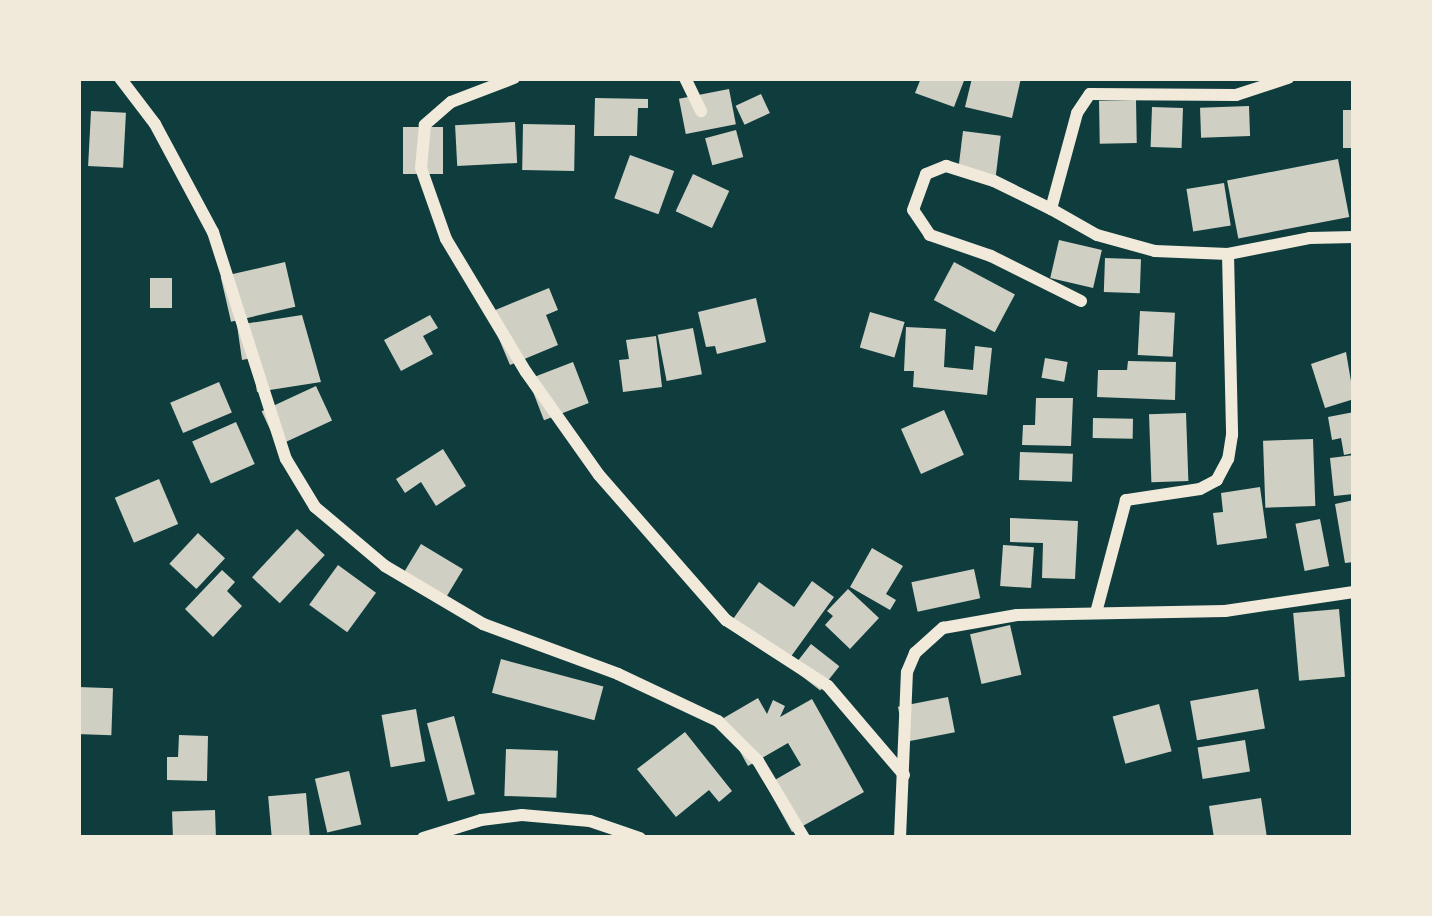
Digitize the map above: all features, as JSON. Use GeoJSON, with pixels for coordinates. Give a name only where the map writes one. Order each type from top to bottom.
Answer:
{"type":"FeatureCollection","features":[{"type":"Feature","properties":{"kind":"street"},"geometry":{"type":"LineString","coordinates":[[120,78],[155,124],[213,232],[286,459],[315,507],[385,566],[483,624],[618,674],[718,722],[758,761],[804,838]]}},
{"type":"Feature","properties":{"kind":"street"},"geometry":{"type":"LineString","coordinates":[[514,78],[452,102],[425,124],[422,169],[446,239],[526,372],[599,475],[726,620],[828,686],[904,775]]}},
{"type":"Feature","properties":{"kind":"street"},"geometry":{"type":"LineString","coordinates":[[686,78],[700,111]]}},
{"type":"Feature","properties":{"kind":"street"},"geometry":{"type":"LineString","coordinates":[[1052,209],[1077,113],[1090,94],[1236,95],[1288,78]]}},
{"type":"Feature","properties":{"kind":"street"},"geometry":{"type":"LineString","coordinates":[[1081,301],[992,256],[930,235],[913,210],[926,174],[946,166],[1052,209],[1097,235],[1155,251],[1228,254],[1310,238],[1354,237]]}},
{"type":"Feature","properties":{"kind":"street"},"geometry":{"type":"LineString","coordinates":[[1096,613],[1126,500],[1200,489],[1217,480],[1228,459],[1232,435],[1228,254]]}},
{"type":"Feature","properties":{"kind":"street"},"geometry":{"type":"LineString","coordinates":[[899,838],[908,672],[915,653],[943,628],[978,619],[1225,611],[1354,592]]}},
{"type":"Feature","properties":{"kind":"street"},"geometry":{"type":"LineString","coordinates":[[423,838],[482,820],[522,815],[590,821],[640,838]]}},
{"type":"Feature","properties":{"kind":"building"},"geometry":{"type":"Polygon","coordinates":[[[921,78],[965,78],[954,107],[915,93],[921,78]]]}},
{"type":"Feature","properties":{"kind":"building"},"geometry":{"type":"Polygon","coordinates":[[[972,78],[1021,78],[1012,118],[965,107],[972,78]]]}},
{"type":"Feature","properties":{"kind":"building"},"geometry":{"type":"Polygon","coordinates":[[[729,89],[736,124],[686,134],[679,99],[729,89]]]}},
{"type":"Feature","properties":{"kind":"building"},"geometry":{"type":"Polygon","coordinates":[[[761,94],[770,113],[744,125],[736,106],[761,94]]]}},
{"type":"Feature","properties":{"kind":"building"},"geometry":{"type":"Polygon","coordinates":[[[595,98],[648,99],[648,108],[638,108],[637,136],[594,136],[595,98]]]}},
{"type":"Feature","properties":{"kind":"building"},"geometry":{"type":"Polygon","coordinates":[[[1136,100],[1137,143],[1100,144],[1099,101],[1136,100]]]}},
{"type":"Feature","properties":{"kind":"building"},"geometry":{"type":"Polygon","coordinates":[[[1249,106],[1250,136],[1201,138],[1200,108],[1249,106]]]}},
{"type":"Feature","properties":{"kind":"building"},"geometry":{"type":"Polygon","coordinates":[[[1152,107],[1183,108],[1182,148],[1151,147],[1152,107]]]}},
{"type":"Feature","properties":{"kind":"building"},"geometry":{"type":"Polygon","coordinates":[[[1343,110],[1354,110],[1354,148],[1343,148],[1343,110]]]}},
{"type":"Feature","properties":{"kind":"building"},"geometry":{"type":"Polygon","coordinates":[[[91,111],[126,113],[123,168],[88,166],[91,111]]]}},
{"type":"Feature","properties":{"kind":"building"},"geometry":{"type":"Polygon","coordinates":[[[515,122],[517,163],[457,166],[455,125],[515,122]]]}},
{"type":"Feature","properties":{"kind":"building"},"geometry":{"type":"Polygon","coordinates":[[[523,124],[575,125],[574,171],[522,170],[523,124]]]}},
{"type":"Feature","properties":{"kind":"building"},"geometry":{"type":"Polygon","coordinates":[[[403,127],[443,127],[443,174],[403,174],[403,127]]]}},
{"type":"Feature","properties":{"kind":"building"},"geometry":{"type":"Polygon","coordinates":[[[736,130],[743,157],[712,165],[705,138],[736,130]]]}},
{"type":"Feature","properties":{"kind":"building"},"geometry":{"type":"Polygon","coordinates":[[[963,131],[1001,136],[995,179],[958,175],[963,131]]]}},
{"type":"Feature","properties":{"kind":"building"},"geometry":{"type":"Polygon","coordinates":[[[630,155],[674,171],[658,214],[614,198],[630,155]]]}},
{"type":"Feature","properties":{"kind":"building"},"geometry":{"type":"Polygon","coordinates":[[[1338,159],[1349,217],[1238,238],[1227,181],[1338,159]]]}},
{"type":"Feature","properties":{"kind":"building"},"geometry":{"type":"Polygon","coordinates":[[[693,174],[729,191],[712,228],[676,211],[693,174]]]}},
{"type":"Feature","properties":{"kind":"building"},"geometry":{"type":"Polygon","coordinates":[[[1224,183],[1231,225],[1193,231],[1186,189],[1224,183]]]}},
{"type":"Feature","properties":{"kind":"building"},"geometry":{"type":"Polygon","coordinates":[[[1059,240],[1102,250],[1093,288],[1050,278],[1059,240]]]}},
{"type":"Feature","properties":{"kind":"building"},"geometry":{"type":"Polygon","coordinates":[[[1105,258],[1141,259],[1140,293],[1104,292],[1105,258]]]}},
{"type":"Feature","properties":{"kind":"building"},"geometry":{"type":"Polygon","coordinates":[[[285,262],[295,307],[231,322],[221,277],[285,262]]]}},
{"type":"Feature","properties":{"kind":"building"},"geometry":{"type":"Polygon","coordinates":[[[954,262],[1015,294],[995,332],[934,300],[954,262]]]}},
{"type":"Feature","properties":{"kind":"building"},"geometry":{"type":"Polygon","coordinates":[[[150,278],[172,278],[172,308],[150,308],[150,278]]]}},
{"type":"Feature","properties":{"kind":"building"},"geometry":{"type":"Polygon","coordinates":[[[549,288],[558,310],[546,315],[558,345],[510,365],[488,313],[549,288]]]}},
{"type":"Feature","properties":{"kind":"building"},"geometry":{"type":"Polygon","coordinates":[[[756,298],[766,342],[717,354],[715,346],[706,347],[698,312],[756,298]]]}},
{"type":"Feature","properties":{"kind":"building"},"geometry":{"type":"Polygon","coordinates":[[[1140,311],[1175,313],[1173,357],[1138,355],[1140,311]]]}},
{"type":"Feature","properties":{"kind":"building"},"geometry":{"type":"Polygon","coordinates":[[[870,312],[905,322],[894,357],[860,348],[870,312]]]}},
{"type":"Feature","properties":{"kind":"building"},"geometry":{"type":"Polygon","coordinates":[[[302,315],[321,382],[257,392],[252,358],[242,360],[237,325],[302,315]]]}},
{"type":"Feature","properties":{"kind":"building"},"geometry":{"type":"Polygon","coordinates":[[[430,315],[438,328],[423,336],[433,354],[401,371],[384,340],[430,315]]]}},
{"type":"Feature","properties":{"kind":"building"},"geometry":{"type":"Polygon","coordinates":[[[906,327],[946,329],[944,367],[973,370],[975,346],[992,348],[987,395],[913,387],[914,371],[904,371],[906,327]]]}},
{"type":"Feature","properties":{"kind":"building"},"geometry":{"type":"Polygon","coordinates":[[[693,328],[702,374],[667,381],[658,335],[693,328]]]}},
{"type":"Feature","properties":{"kind":"building"},"geometry":{"type":"Polygon","coordinates":[[[656,336],[662,387],[623,392],[619,360],[629,359],[626,340],[656,336]]]}},
{"type":"Feature","properties":{"kind":"building"},"geometry":{"type":"Polygon","coordinates":[[[1346,352],[1354,399],[1325,408],[1311,364],[1346,352]]]}},
{"type":"Feature","properties":{"kind":"building"},"geometry":{"type":"Polygon","coordinates":[[[1045,358],[1068,362],[1064,382],[1042,378],[1045,358]]]}},
{"type":"Feature","properties":{"kind":"building"},"geometry":{"type":"Polygon","coordinates":[[[1128,361],[1176,362],[1175,400],[1097,397],[1098,370],[1127,370],[1128,361]]]}},
{"type":"Feature","properties":{"kind":"building"},"geometry":{"type":"Polygon","coordinates":[[[573,362],[589,403],[544,420],[528,379],[573,362]]]}},
{"type":"Feature","properties":{"kind":"building"},"geometry":{"type":"Polygon","coordinates":[[[219,382],[232,412],[183,433],[170,403],[219,382]]]}},
{"type":"Feature","properties":{"kind":"building"},"geometry":{"type":"Polygon","coordinates":[[[316,386],[332,420],[278,446],[262,411],[316,386]]]}},
{"type":"Feature","properties":{"kind":"building"},"geometry":{"type":"Polygon","coordinates":[[[1036,398],[1073,398],[1071,446],[1022,445],[1023,425],[1035,425],[1036,398]]]}},
{"type":"Feature","properties":{"kind":"building"},"geometry":{"type":"Polygon","coordinates":[[[944,410],[964,455],[921,474],[901,429],[944,410]]]}},
{"type":"Feature","properties":{"kind":"building"},"geometry":{"type":"Polygon","coordinates":[[[1354,412],[1354,453],[1344,455],[1341,438],[1332,440],[1328,417],[1354,412]]]}},
{"type":"Feature","properties":{"kind":"building"},"geometry":{"type":"Polygon","coordinates":[[[1186,413],[1188,481],[1151,482],[1149,414],[1186,413]]]}},
{"type":"Feature","properties":{"kind":"building"},"geometry":{"type":"Polygon","coordinates":[[[1093,418],[1133,419],[1133,439],[1093,438],[1093,418]]]}},
{"type":"Feature","properties":{"kind":"building"},"geometry":{"type":"Polygon","coordinates":[[[236,422],[255,464],[211,484],[192,442],[236,422]]]}},
{"type":"Feature","properties":{"kind":"building"},"geometry":{"type":"Polygon","coordinates":[[[1313,439],[1315,506],[1265,508],[1263,441],[1313,439]]]}},
{"type":"Feature","properties":{"kind":"building"},"geometry":{"type":"Polygon","coordinates":[[[443,449],[466,486],[436,506],[421,482],[405,493],[396,479],[443,449]]]}},
{"type":"Feature","properties":{"kind":"building"},"geometry":{"type":"Polygon","coordinates":[[[1020,452],[1073,454],[1072,482],[1019,480],[1020,452]]]}},
{"type":"Feature","properties":{"kind":"building"},"geometry":{"type":"Polygon","coordinates":[[[1354,455],[1354,494],[1334,496],[1330,458],[1354,455]]]}},
{"type":"Feature","properties":{"kind":"building"},"geometry":{"type":"Polygon","coordinates":[[[159,479],[178,524],[134,543],[115,498],[159,479]]]}},
{"type":"Feature","properties":{"kind":"building"},"geometry":{"type":"Polygon","coordinates":[[[1260,487],[1267,538],[1217,545],[1213,513],[1223,512],[1221,493],[1260,487]]]}},
{"type":"Feature","properties":{"kind":"building"},"geometry":{"type":"Polygon","coordinates":[[[1354,500],[1354,562],[1345,563],[1335,504],[1354,500]]]}},
{"type":"Feature","properties":{"kind":"building"},"geometry":{"type":"Polygon","coordinates":[[[1010,518],[1078,521],[1075,579],[1042,578],[1043,543],[1010,542],[1010,518]]]}},
{"type":"Feature","properties":{"kind":"building"},"geometry":{"type":"Polygon","coordinates":[[[1320,519],[1329,566],[1305,571],[1295,524],[1320,519]]]}},
{"type":"Feature","properties":{"kind":"building"},"geometry":{"type":"Polygon","coordinates":[[[297,529],[325,555],[280,603],[252,577],[297,529]]]}},
{"type":"Feature","properties":{"kind":"building"},"geometry":{"type":"Polygon","coordinates":[[[198,533],[225,558],[196,589],[169,564],[198,533]]]}},
{"type":"Feature","properties":{"kind":"building"},"geometry":{"type":"Polygon","coordinates":[[[421,544],[463,569],[441,605],[399,580],[421,544]]]}},
{"type":"Feature","properties":{"kind":"building"},"geometry":{"type":"Polygon","coordinates":[[[1003,545],[1034,547],[1031,588],[1000,586],[1003,545]]]}},
{"type":"Feature","properties":{"kind":"building"},"geometry":{"type":"Polygon","coordinates":[[[872,548],[903,566],[886,594],[896,600],[890,610],[850,587],[872,548]]]}},
{"type":"Feature","properties":{"kind":"building"},"geometry":{"type":"Polygon","coordinates":[[[338,565],[376,593],[347,632],[309,605],[338,565]]]}},
{"type":"Feature","properties":{"kind":"building"},"geometry":{"type":"Polygon","coordinates":[[[974,569],[980,598],[918,612],[911,582],[974,569]]]}},
{"type":"Feature","properties":{"kind":"building"},"geometry":{"type":"Polygon","coordinates":[[[222,570],[235,582],[227,591],[242,606],[213,637],[185,609],[222,570]]]}},
{"type":"Feature","properties":{"kind":"building"},"geometry":{"type":"Polygon","coordinates":[[[812,581],[834,597],[787,662],[731,622],[759,582],[794,607],[812,581]]]}},
{"type":"Feature","properties":{"kind":"building"},"geometry":{"type":"Polygon","coordinates":[[[848,589],[879,618],[850,649],[825,625],[833,616],[827,611],[848,589]]]}},
{"type":"Feature","properties":{"kind":"building"},"geometry":{"type":"Polygon","coordinates":[[[1339,609],[1345,677],[1299,681],[1293,613],[1339,609]]]}},
{"type":"Feature","properties":{"kind":"building"},"geometry":{"type":"Polygon","coordinates":[[[1010,625],[1021,675],[982,684],[970,634],[1010,625]]]}},
{"type":"Feature","properties":{"kind":"building"},"geometry":{"type":"Polygon","coordinates":[[[811,644],[839,666],[820,691],[792,668],[811,644]]]}},
{"type":"Feature","properties":{"kind":"building"},"geometry":{"type":"Polygon","coordinates":[[[501,659],[603,686],[594,720],[492,693],[501,659]]]}},
{"type":"Feature","properties":{"kind":"building"},"geometry":{"type":"Polygon","coordinates":[[[78,687],[113,688],[111,735],[78,734],[78,687]]]}},
{"type":"Feature","properties":{"kind":"building"},"geometry":{"type":"Polygon","coordinates":[[[1258,689],[1265,728],[1197,740],[1190,701],[1258,689]]]}},
{"type":"Feature","properties":{"kind":"building"},"geometry":{"type":"Polygon","coordinates":[[[948,697],[955,732],[905,742],[898,707],[948,697]]]}},
{"type":"Feature","properties":{"kind":"building"},"geometry":{"type":"Polygon","coordinates":[[[758,698],[767,714],[773,700],[785,706],[780,717],[812,699],[864,792],[792,832],[766,785],[801,765],[788,743],[748,766],[722,719],[758,698]]]}},
{"type":"Feature","properties":{"kind":"building"},"geometry":{"type":"Polygon","coordinates":[[[1159,704],[1172,751],[1125,764],[1113,716],[1159,704]]]}},
{"type":"Feature","properties":{"kind":"building"},"geometry":{"type":"Polygon","coordinates":[[[416,709],[425,761],[391,767],[382,715],[416,709]]]}},
{"type":"Feature","properties":{"kind":"building"},"geometry":{"type":"Polygon","coordinates":[[[454,716],[475,794],[448,801],[427,723],[454,716]]]}},
{"type":"Feature","properties":{"kind":"building"},"geometry":{"type":"Polygon","coordinates":[[[685,732],[732,791],[719,802],[709,790],[676,817],[637,769],[685,732]]]}},
{"type":"Feature","properties":{"kind":"building"},"geometry":{"type":"Polygon","coordinates":[[[179,735],[208,736],[207,781],[167,780],[167,757],[178,757],[179,735]]]}},
{"type":"Feature","properties":{"kind":"building"},"geometry":{"type":"Polygon","coordinates":[[[1245,740],[1250,772],[1203,779],[1198,748],[1245,740]]]}},
{"type":"Feature","properties":{"kind":"building"},"geometry":{"type":"Polygon","coordinates":[[[506,749],[558,751],[556,798],[504,796],[506,749]]]}},
{"type":"Feature","properties":{"kind":"building"},"geometry":{"type":"Polygon","coordinates":[[[349,771],[361,825],[327,832],[315,779],[349,771]]]}},
{"type":"Feature","properties":{"kind":"building"},"geometry":{"type":"Polygon","coordinates":[[[306,793],[310,838],[272,838],[268,796],[306,793]]]}},
{"type":"Feature","properties":{"kind":"building"},"geometry":{"type":"Polygon","coordinates":[[[1261,798],[1267,838],[1214,838],[1209,806],[1261,798]]]}},
{"type":"Feature","properties":{"kind":"building"},"geometry":{"type":"Polygon","coordinates":[[[215,810],[216,838],[173,838],[172,812],[215,810]]]}}]}
